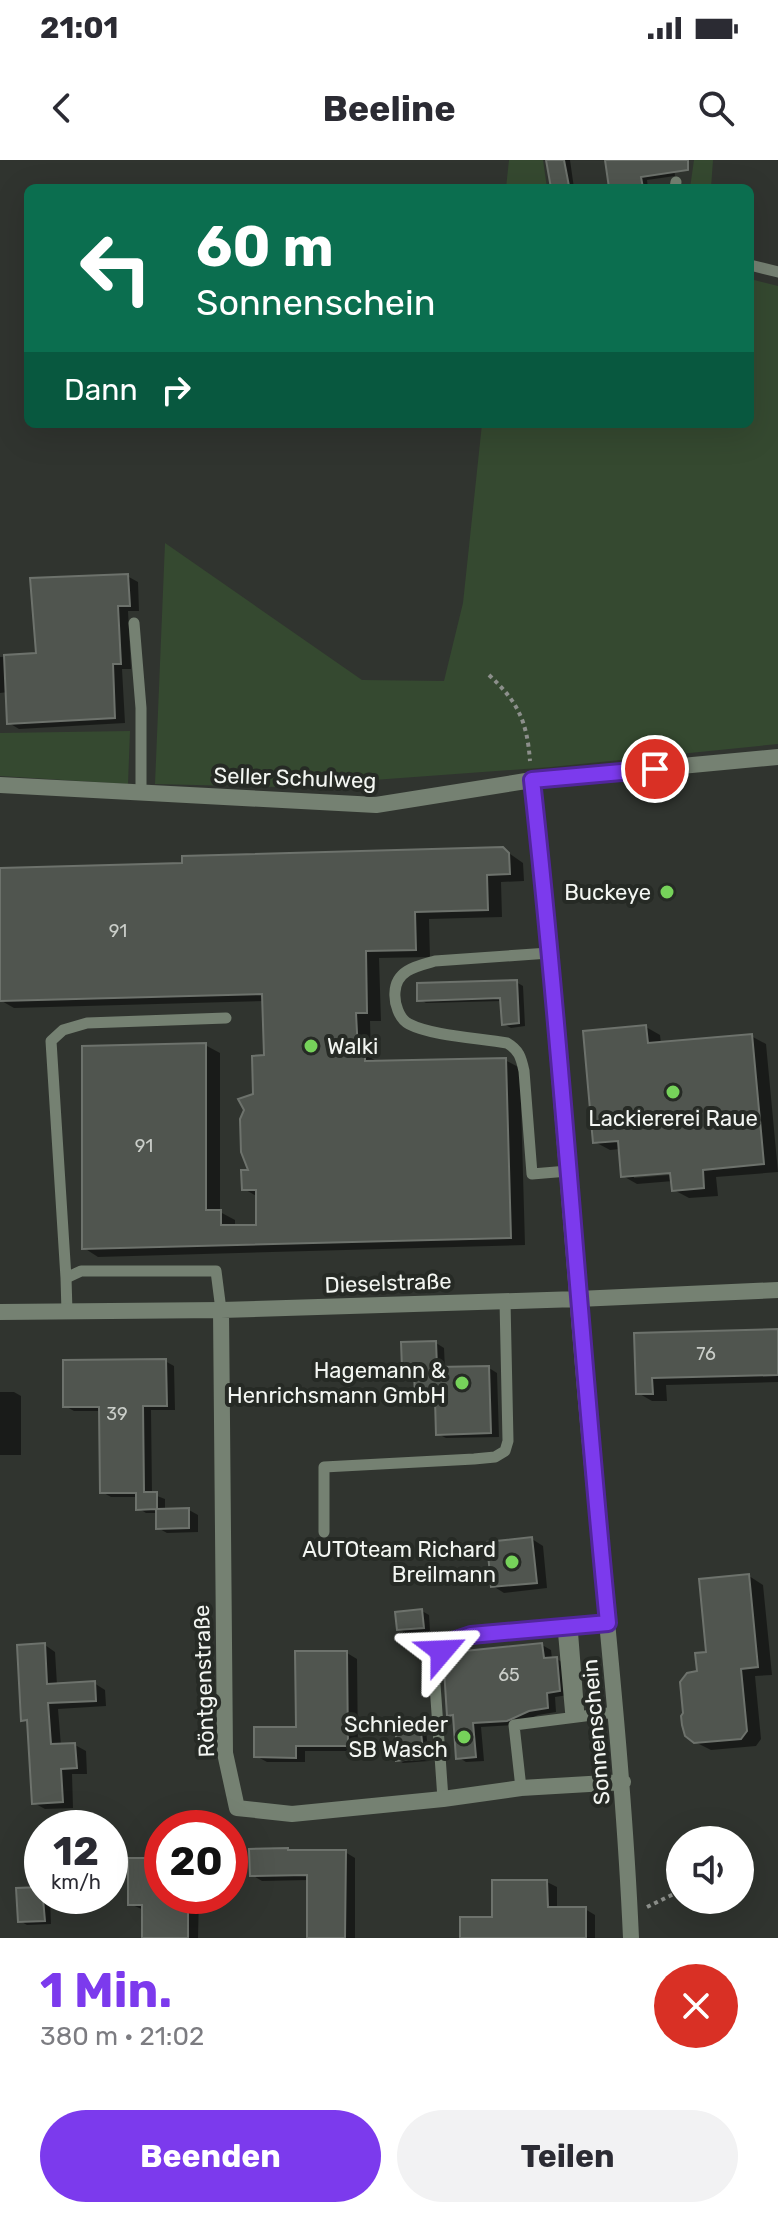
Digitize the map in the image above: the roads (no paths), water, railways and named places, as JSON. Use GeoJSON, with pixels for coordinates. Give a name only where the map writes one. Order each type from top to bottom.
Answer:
{"type":"FeatureCollection","features":[{"type":"Feature","properties":{"kind":"street","name":"Seller Schulweg"},"geometry":{"type":"LineString","coordinates":[[0,785],[376,805],[532,780],[778,757]]}},
{"type":"Feature","properties":{"kind":"street","name":"Sonnenschein"},"geometry":{"type":"LineString","coordinates":[[532,780],[623,1782],[631,1938]]}},
{"type":"Feature","properties":{"kind":"street","name":"Dieselstraße"},"geometry":{"type":"LineString","coordinates":[[0,1312],[221,1310],[778,1290]]}},
{"type":"Feature","properties":{"kind":"street","name":"Röntgenstraße"},"geometry":{"type":"LineString","coordinates":[[221,1310],[225,1753],[237,1808],[292,1814],[521,1788],[623,1782]]}},
{"type":"Feature","properties":{"kind":"lane"},"geometry":{"type":"LineString","coordinates":[[754,266],[778,272]]}},
{"type":"Feature","properties":{"kind":"lane"},"geometry":{"type":"LineString","coordinates":[[134,623],[141,708],[141,793]]}},
{"type":"Feature","properties":{"kind":"lane"},"geometry":{"type":"LineString","coordinates":[[549,953],[435,961],[404,972],[397,981],[394,993],[396,1008],[406,1023],[507,1043],[514,1048],[520,1055],[524,1071],[532,1174],[568,1171]]}},
{"type":"Feature","properties":{"kind":"lane"},"geometry":{"type":"LineString","coordinates":[[67,1312],[51,1041],[63,1030],[87,1023],[226,1018]]}},
{"type":"Feature","properties":{"kind":"lane"},"geometry":{"type":"LineString","coordinates":[[66,1278],[81,1271],[216,1271],[221,1310]]}},
{"type":"Feature","properties":{"kind":"lane"},"geometry":{"type":"LineString","coordinates":[[324,1532],[324,1467],[474,1459],[495,1457],[505,1451],[508,1441],[505,1301]]}},
{"type":"Feature","properties":{"kind":"lane"},"geometry":{"type":"LineString","coordinates":[[443,1799],[434,1670],[442,1651],[453,1641],[471,1635],[608,1623]]}},
{"type":"Feature","properties":{"kind":"lane"},"geometry":{"type":"LineString","coordinates":[[568,1626],[575,1716]]}},
{"type":"Feature","properties":{"kind":"lane"},"geometry":{"type":"LineString","coordinates":[[521,1788],[514,1725],[616,1712]]}},
{"type":"Feature","properties":{"kind":"place","name":"Buckeye"},"geometry":{"type":"Point","coordinates":[667,892]}},
{"type":"Feature","properties":{"kind":"place","name":"Walki"},"geometry":{"type":"Point","coordinates":[311,1046]}},
{"type":"Feature","properties":{"kind":"place","name":"Lackiererei Raue"},"geometry":{"type":"Point","coordinates":[673,1092]}},
{"type":"Feature","properties":{"kind":"place","name":"Hagemann & Henrichsmann GmbH"},"geometry":{"type":"Point","coordinates":[462,1383]}},
{"type":"Feature","properties":{"kind":"place","name":"AUTOteam Richard Breilmann"},"geometry":{"type":"Point","coordinates":[512,1562]}},
{"type":"Feature","properties":{"kind":"place","name":"Schnieder SB Wasch"},"geometry":{"type":"Point","coordinates":[464,1737]}}]}
